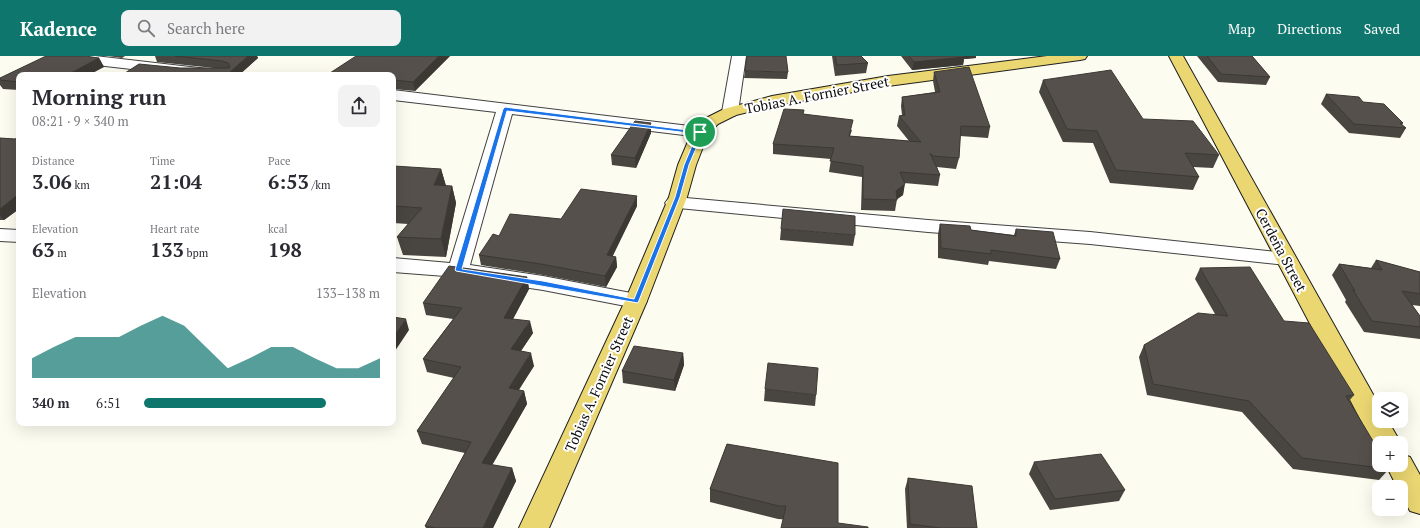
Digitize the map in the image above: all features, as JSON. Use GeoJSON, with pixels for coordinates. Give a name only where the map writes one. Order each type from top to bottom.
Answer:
{"type":"FeatureCollection","features":[{"type":"Feature","properties":{"kind":"main road","name":"Tobias A. Fornier Street"},"geometry":{"type":"LineString","coordinates":[[534,528],[636,301],[675,203],[687,165],[700,132],[712,122],[730,112],[772,101],[888,81],[1080,56]]}},
{"type":"Feature","properties":{"kind":"main road","name":"Cerdeña Street"},"geometry":{"type":"LineString","coordinates":[[1176,56],[1384,436]]}},
{"type":"Feature","properties":{"kind":"main road"},"geometry":{"type":"LineString","coordinates":[[1404,472],[1420,502]]}},
{"type":"Feature","properties":{"kind":"street"},"geometry":{"type":"LineString","coordinates":[[70,56],[105,62],[197,72]]}},
{"type":"Feature","properties":{"kind":"street"},"geometry":{"type":"LineString","coordinates":[[730,112],[739,56]]}},
{"type":"Feature","properties":{"kind":"street"},"geometry":{"type":"LineString","coordinates":[[396,95],[700,132]]}},
{"type":"Feature","properties":{"kind":"street"},"geometry":{"type":"LineString","coordinates":[[458,270],[505,109]]}},
{"type":"Feature","properties":{"kind":"street"},"geometry":{"type":"LineString","coordinates":[[675,203],[928,226],[1090,238],[1286,259]]}},
{"type":"Feature","properties":{"kind":"street"},"geometry":{"type":"LineString","coordinates":[[0,234],[16,236]]}},
{"type":"Feature","properties":{"kind":"street"},"geometry":{"type":"LineString","coordinates":[[396,265],[458,270],[543,283],[636,301]]}},
{"type":"Feature","properties":{"kind":"building"},"geometry":{"type":"Polygon","coordinates":[[[46,56],[85,56],[99,58],[73,72],[16,72],[16,82],[0,80],[0,78],[46,56]]]}},
{"type":"Feature","properties":{"kind":"building"},"geometry":{"type":"Polygon","coordinates":[[[175,56],[248,56],[230,72],[127,72],[139,64],[180,68],[230,67],[228,63],[175,56]]]}},
{"type":"Feature","properties":{"kind":"building"},"geometry":{"type":"Polygon","coordinates":[[[356,56],[439,56],[413,82],[396,80],[396,72],[332,72],[356,56]]]}},
{"type":"Feature","properties":{"kind":"building"},"geometry":{"type":"Polygon","coordinates":[[[747,56],[786,56],[788,72],[745,71],[747,56]]]}},
{"type":"Feature","properties":{"kind":"building"},"geometry":{"type":"Polygon","coordinates":[[[835,56],[861,56],[868,63],[837,65],[835,56]]]}},
{"type":"Feature","properties":{"kind":"building"},"geometry":{"type":"Polygon","coordinates":[[[909,56],[965,56],[965,57],[914,62],[909,56]]]}},
{"type":"Feature","properties":{"kind":"building"},"geometry":{"type":"Polygon","coordinates":[[[1207,56],[1252,56],[1270,77],[1221,74],[1207,56]]]}},
{"type":"Feature","properties":{"kind":"building"},"geometry":{"type":"Polygon","coordinates":[[[969,67],[990,127],[961,126],[959,158],[933,156],[930,153],[940,175],[900,172],[905,184],[896,191],[897,200],[863,199],[863,166],[830,161],[834,148],[773,144],[784,109],[804,110],[803,114],[853,120],[849,136],[921,142],[899,116],[905,115],[902,97],[940,92],[934,72],[969,67]]]}},
{"type":"Feature","properties":{"kind":"building"},"geometry":{"type":"Polygon","coordinates":[[[1111,70],[1143,119],[1193,121],[1219,155],[1185,153],[1199,177],[1116,170],[1097,131],[1067,129],[1043,80],[1111,70]]]}},
{"type":"Feature","properties":{"kind":"building"},"geometry":{"type":"Polygon","coordinates":[[[1326,94],[1359,97],[1363,102],[1384,104],[1406,128],[1354,124],[1326,94]]]}},
{"type":"Feature","properties":{"kind":"building"},"geometry":{"type":"Polygon","coordinates":[[[635,121],[651,123],[635,158],[611,155],[635,121]]]}},
{"type":"Feature","properties":{"kind":"building"},"geometry":{"type":"Polygon","coordinates":[[[0,138],[15,139],[16,196],[0,209],[0,138]]]}},
{"type":"Feature","properties":{"kind":"building"},"geometry":{"type":"Polygon","coordinates":[[[396,166],[441,169],[434,185],[452,186],[441,239],[397,237],[422,208],[396,206],[396,166]]]}},
{"type":"Feature","properties":{"kind":"building"},"geometry":{"type":"Polygon","coordinates":[[[581,189],[637,196],[607,255],[616,257],[605,276],[541,264],[479,255],[493,234],[499,236],[510,214],[561,219],[581,189]]]}},
{"type":"Feature","properties":{"kind":"building"},"geometry":{"type":"Polygon","coordinates":[[[783,209],[855,216],[855,235],[781,229],[783,209]]]}},
{"type":"Feature","properties":{"kind":"building"},"geometry":{"type":"Polygon","coordinates":[[[940,224],[970,226],[971,230],[1016,236],[1016,229],[1053,232],[1060,259],[991,250],[991,254],[941,248],[940,224]]]}},
{"type":"Feature","properties":{"kind":"building"},"geometry":{"type":"Polygon","coordinates":[[[1376,260],[1420,272],[1420,294],[1402,291],[1420,316],[1420,327],[1372,321],[1339,264],[1382,270],[1376,260]]]}},
{"type":"Feature","properties":{"kind":"building"},"geometry":{"type":"Polygon","coordinates":[[[449,266],[527,277],[504,318],[530,321],[511,349],[531,353],[509,388],[524,391],[482,463],[512,468],[483,528],[436,528],[425,526],[471,442],[417,431],[461,367],[423,359],[462,308],[423,303],[449,266]]]}},
{"type":"Feature","properties":{"kind":"building"},"geometry":{"type":"Polygon","coordinates":[[[1250,267],[1284,321],[1309,323],[1354,395],[1346,396],[1372,439],[1372,467],[1302,458],[1249,401],[1153,384],[1144,345],[1198,313],[1228,316],[1200,268],[1250,267]]]}},
{"type":"Feature","properties":{"kind":"building"},"geometry":{"type":"Polygon","coordinates":[[[396,317],[406,319],[396,333],[396,317]]]}},
{"type":"Feature","properties":{"kind":"building"},"geometry":{"type":"Polygon","coordinates":[[[634,346],[683,353],[674,380],[622,371],[634,346]]]}},
{"type":"Feature","properties":{"kind":"building"},"geometry":{"type":"Polygon","coordinates":[[[768,363],[818,368],[816,395],[765,389],[768,363]]]}},
{"type":"Feature","properties":{"kind":"building"},"geometry":{"type":"Polygon","coordinates":[[[727,444],[838,463],[838,523],[868,528],[781,528],[786,506],[779,506],[710,489],[727,444]]]}},
{"type":"Feature","properties":{"kind":"building"},"geometry":{"type":"Polygon","coordinates":[[[1101,454],[1125,490],[1055,499],[1034,462],[1101,454]]]}},
{"type":"Feature","properties":{"kind":"building"},"geometry":{"type":"Polygon","coordinates":[[[908,478],[972,486],[977,528],[940,528],[910,524],[908,478]]]}},
{"type":"Feature","properties":{"kind":"route"},"geometry":{"type":"LineString","coordinates":[[505,109],[700,132],[687,165],[678,197],[636,301],[543,283],[458,270],[505,109]]}}]}
